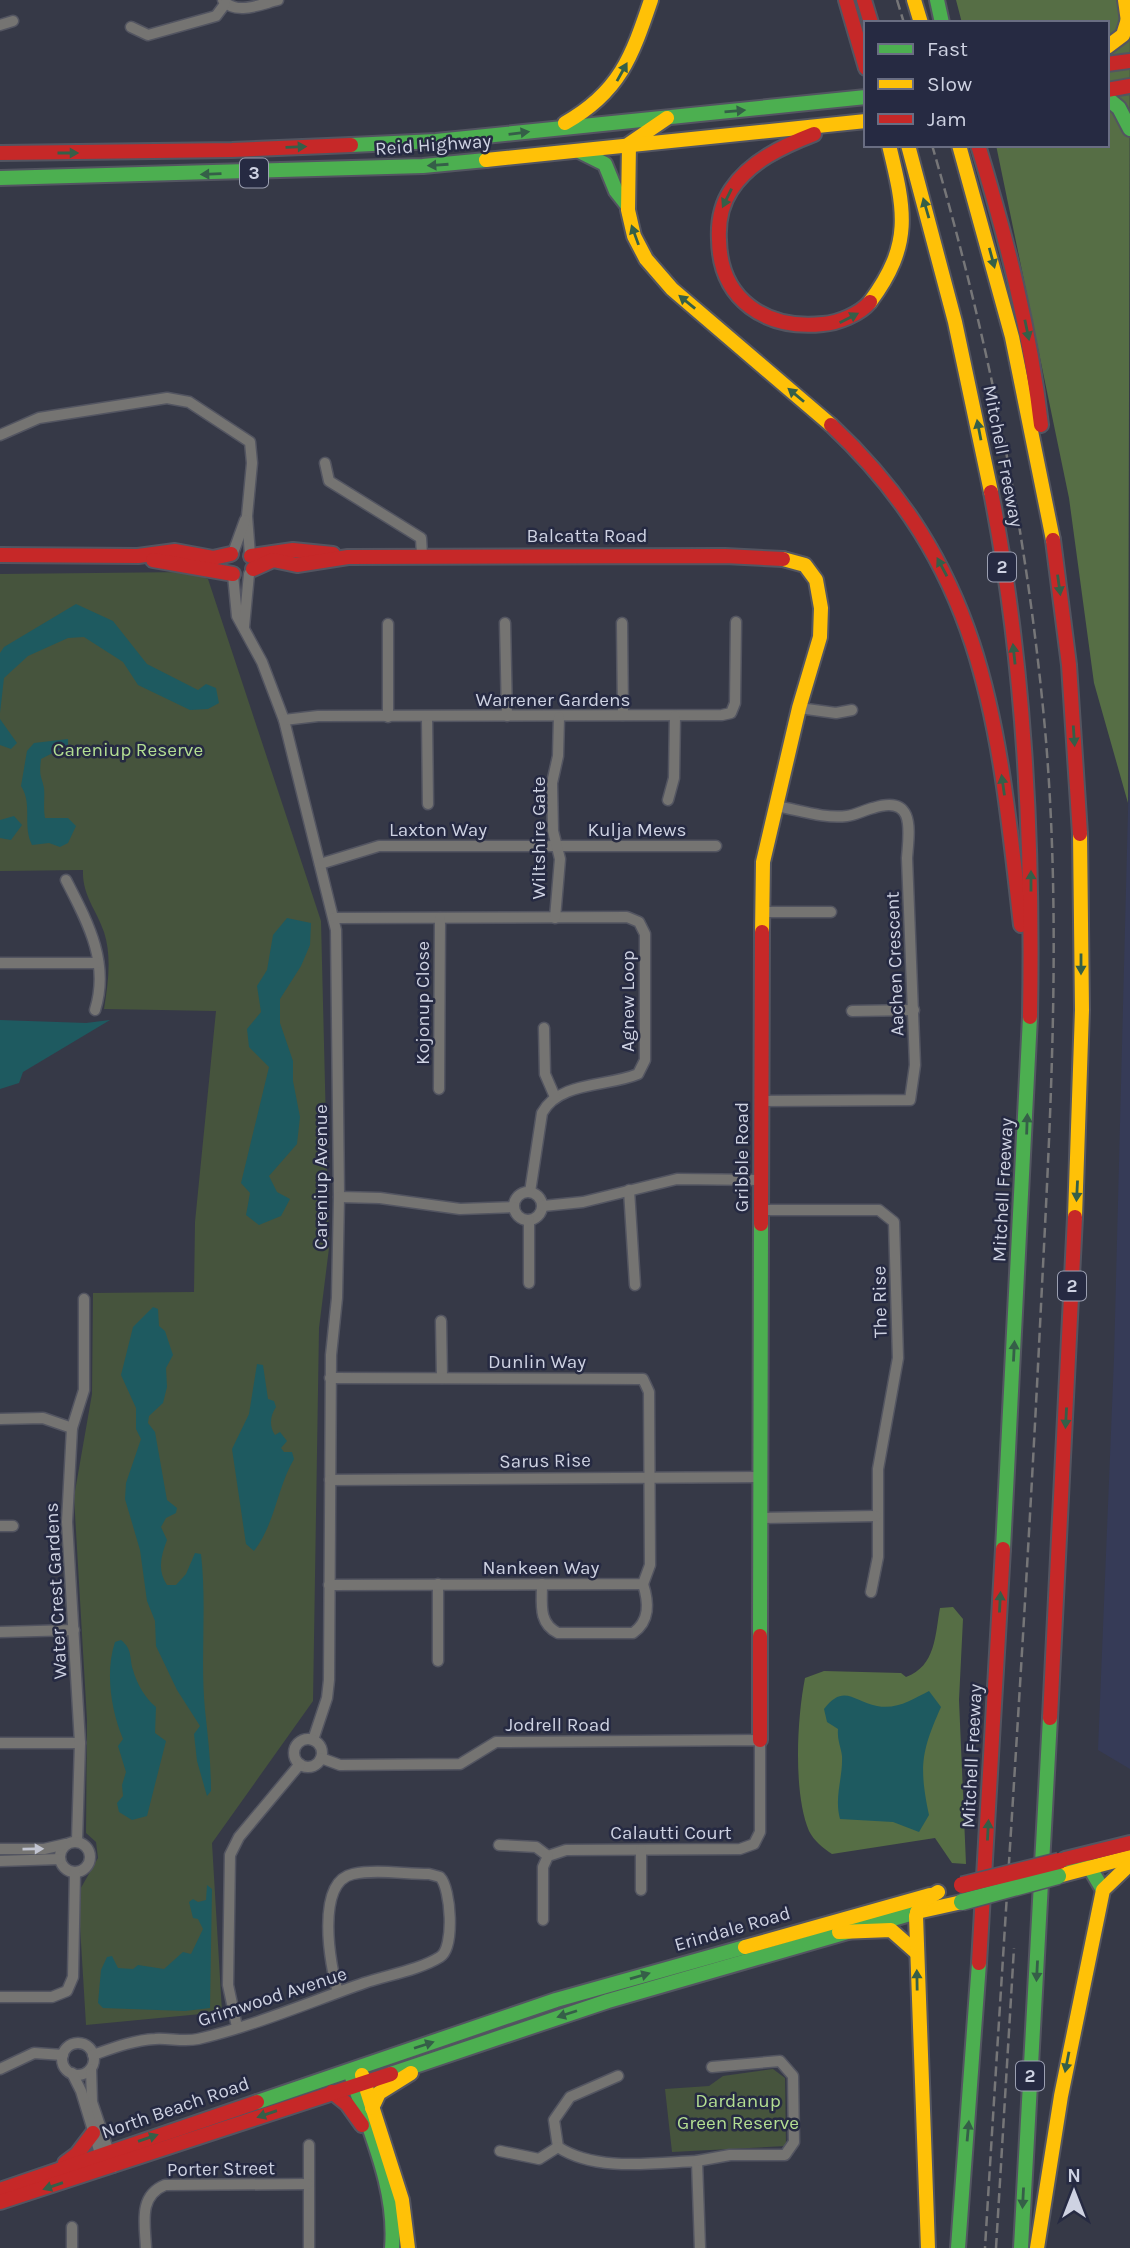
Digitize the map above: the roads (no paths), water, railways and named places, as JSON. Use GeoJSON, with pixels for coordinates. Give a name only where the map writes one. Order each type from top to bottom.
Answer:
{"type":"FeatureCollection","features":[{"type":"Feature","properties":{"kind":"main road"},"geometry":{"type":"LineString","coordinates":[[552,129],[600,103],[614,87],[631,56],[651,0]]}},
{"type":"Feature","properties":{"kind":"main road"},"geometry":{"type":"LineString","coordinates":[[846,0],[864,61]]}},
{"type":"Feature","properties":{"kind":"main road"},"geometry":{"type":"LineString","coordinates":[[864,0],[870,21]]}},
{"type":"Feature","properties":{"kind":"main road"},"geometry":{"type":"LineString","coordinates":[[914,0],[920,21]]}},
{"type":"Feature","properties":{"kind":"main road"},"geometry":{"type":"LineString","coordinates":[[937,0],[942,21]]}},
{"type":"Feature","properties":{"kind":"main road"},"geometry":{"type":"LineString","coordinates":[[1109,46],[1129,27],[1125,0]]}},
{"type":"Feature","properties":{"kind":"main road"},"geometry":{"type":"LineString","coordinates":[[1109,64],[1130,61]]}},
{"type":"Feature","properties":{"kind":"main road"},"geometry":{"type":"LineString","coordinates":[[1109,90],[1130,86]]}},
{"type":"Feature","properties":{"kind":"main road","name":"Reid Highway"},"geometry":{"type":"LineString","coordinates":[[0,153],[375,145],[864,97]]}},
{"type":"Feature","properties":{"kind":"main road"},"geometry":{"type":"LineString","coordinates":[[1109,100],[1119,107],[1130,129]]}},
{"type":"Feature","properties":{"kind":"main road"},"geometry":{"type":"LineString","coordinates":[[667,118],[651,126],[629,144],[627,205],[632,232],[648,264],[669,288],[825,420],[877,472],[921,528],[951,583],[972,634],[991,704],[1030,998]]}},
{"type":"Feature","properties":{"kind":"main road","name":"Reid Highway"},"geometry":{"type":"LineString","coordinates":[[0,178],[409,167],[506,160],[629,144],[864,121]]}},
{"type":"Feature","properties":{"kind":"main road"},"geometry":{"type":"LineString","coordinates":[[836,125],[757,161],[726,194],[716,240],[723,272],[737,294],[772,321],[807,328],[837,324],[862,311],[885,287],[897,261],[903,222],[901,191],[890,147]]}},
{"type":"Feature","properties":{"kind":"main road","name":"Mitchell Freeway"},"geometry":{"type":"LineString","coordinates":[[909,147],[963,355],[1004,575],[1027,799],[1031,868],[1024,1200],[985,1895],[958,2248]]}},
{"type":"Feature","properties":{"kind":"main road","name":"Mitchell Freeway"},"geometry":{"type":"LineString","coordinates":[[960,147],[993,258],[1049,518],[1069,668],[1080,828],[1081,1105],[1021,2248]]}},
{"type":"Feature","properties":{"kind":"main road"},"geometry":{"type":"LineString","coordinates":[[979,147],[1014,268],[1036,372],[1049,518]]}},
{"type":"Feature","properties":{"kind":"main road"},"geometry":{"type":"LineString","coordinates":[[574,150],[596,157],[605,164],[616,191],[627,205]]}},
{"type":"Feature","properties":{"kind":"main road"},"geometry":{"type":"LineString","coordinates":[[138,556],[176,551],[205,558],[232,554]]}},
{"type":"Feature","properties":{"kind":"main road"},"geometry":{"type":"LineString","coordinates":[[232,554],[227,564],[245,567]]}},
{"type":"Feature","properties":{"kind":"main road"},"geometry":{"type":"LineString","coordinates":[[0,555],[138,556],[245,567]]}},
{"type":"Feature","properties":{"kind":"main road","name":"Balcatta Road"},"geometry":{"type":"LineString","coordinates":[[245,567],[273,560],[298,565],[348,556],[712,556],[789,560],[805,565],[816,580]]}},
{"type":"Feature","properties":{"kind":"main road","name":"Gribble Road"},"geometry":{"type":"LineString","coordinates":[[760,1741],[763,862],[799,708],[820,637],[821,608],[816,580]]}},
{"type":"Feature","properties":{"kind":"main road","name":"Erindale Road"},"geometry":{"type":"LineString","coordinates":[[356,2075],[430,2060],[620,1997],[839,1932],[962,1902],[1061,1865],[1130,1843]]}},
{"type":"Feature","properties":{"kind":"main road","name":"Erindale Road"},"geometry":{"type":"LineString","coordinates":[[356,2075],[569,1997],[962,1885],[1061,1865],[1092,1868],[1130,1857]]}},
{"type":"Feature","properties":{"kind":"main road"},"geometry":{"type":"LineString","coordinates":[[1038,2248],[1061,2095],[1103,1890],[1130,1864]]}},
{"type":"Feature","properties":{"kind":"main road"},"geometry":{"type":"LineString","coordinates":[[1092,1868],[1103,1890]]}},
{"type":"Feature","properties":{"kind":"main road"},"geometry":{"type":"LineString","coordinates":[[928,2248],[917,1912],[923,1901],[938,1892]]}},
{"type":"Feature","properties":{"kind":"main road"},"geometry":{"type":"LineString","coordinates":[[839,1932],[891,1930],[917,1953]]}},
{"type":"Feature","properties":{"kind":"main road"},"geometry":{"type":"LineString","coordinates":[[372,2108],[379,2093],[430,2060]]}},
{"type":"Feature","properties":{"kind":"main road"},"geometry":{"type":"LineString","coordinates":[[356,2075],[372,2108],[402,2200],[408,2248]]}},
{"type":"Feature","properties":{"kind":"main road"},"geometry":{"type":"LineString","coordinates":[[356,2075],[393,2213],[392,2248]]}},
{"type":"Feature","properties":{"kind":"main road","name":"North Beach Road"},"geometry":{"type":"LineString","coordinates":[[0,2190],[52,2172],[107,2161],[332,2092],[356,2075]]}},
{"type":"Feature","properties":{"kind":"main road","name":"North Beach Road"},"geometry":{"type":"LineString","coordinates":[[0,2202],[107,2161],[356,2075]]}},
{"type":"Feature","properties":{"kind":"main road"},"geometry":{"type":"LineString","coordinates":[[332,2092],[347,2104],[372,2140]]}},
{"type":"Feature","properties":{"kind":"main road"},"geometry":{"type":"LineString","coordinates":[[52,2172],[77,2154],[93,2133]]}},
{"type":"Feature","properties":{"kind":"street"},"geometry":{"type":"LineString","coordinates":[[131,27],[148,35],[216,16],[224,2],[245,8],[278,0]]}},
{"type":"Feature","properties":{"kind":"street"},"geometry":{"type":"LineString","coordinates":[[0,24],[13,21]]}},
{"type":"Feature","properties":{"kind":"street"},"geometry":{"type":"LineString","coordinates":[[0,435],[26,421],[39,418],[167,398],[189,402],[250,442],[252,463],[247,516],[244,627]]}},
{"type":"Feature","properties":{"kind":"street"},"geometry":{"type":"LineString","coordinates":[[325,464],[329,481],[421,538],[422,555]]}},
{"type":"Feature","properties":{"kind":"street"},"geometry":{"type":"LineString","coordinates":[[232,554],[247,516]]}},
{"type":"Feature","properties":{"kind":"street","name":"Careniup Avenue"},"geometry":{"type":"LineString","coordinates":[[245,567],[237,616],[262,662],[284,720],[334,918],[339,1197],[337,1284],[330,1378],[328,1689],[313,1740]]}},
{"type":"Feature","properties":{"kind":"street","name":"Warrener Gardens"},"geometry":{"type":"LineString","coordinates":[[284,720],[318,716],[559,717],[731,713],[735,704],[736,622]]}},
{"type":"Feature","properties":{"kind":"street"},"geometry":{"type":"LineString","coordinates":[[505,623],[507,716]]}},
{"type":"Feature","properties":{"kind":"street"},"geometry":{"type":"LineString","coordinates":[[622,623],[623,715]]}},
{"type":"Feature","properties":{"kind":"street"},"geometry":{"type":"LineString","coordinates":[[388,624],[388,717]]}},
{"type":"Feature","properties":{"kind":"street"},"geometry":{"type":"LineString","coordinates":[[799,708],[836,713],[852,710]]}},
{"type":"Feature","properties":{"kind":"street"},"geometry":{"type":"LineString","coordinates":[[668,800],[674,778],[675,716]]}},
{"type":"Feature","properties":{"kind":"street"},"geometry":{"type":"LineString","coordinates":[[427,717],[428,804]]}},
{"type":"Feature","properties":{"kind":"street","name":"Wiltshire Gate"},"geometry":{"type":"LineString","coordinates":[[555,918],[560,879],[558,847],[551,810],[559,717]]}},
{"type":"Feature","properties":{"kind":"street","name":"Aachen Crescent"},"geometry":{"type":"LineString","coordinates":[[762,1101],[910,1100],[915,1065],[907,858],[911,825],[906,813],[894,806],[879,806],[841,817],[776,806]]}},
{"type":"Feature","properties":{"kind":"street","name":"Laxton Way"},"geometry":{"type":"LineString","coordinates":[[320,864],[379,846],[558,847]]}},
{"type":"Feature","properties":{"kind":"street","name":"Kulja Mews"},"geometry":{"type":"LineString","coordinates":[[558,847],[716,846]]}},
{"type":"Feature","properties":{"kind":"street"},"geometry":{"type":"LineString","coordinates":[[66,880],[96,942],[99,998],[95,1010]]}},
{"type":"Feature","properties":{"kind":"street"},"geometry":{"type":"LineString","coordinates":[[761,912],[831,912]]}},
{"type":"Feature","properties":{"kind":"street","name":"Agnew Loop"},"geometry":{"type":"LineString","coordinates":[[334,918],[627,917],[639,922],[645,934],[645,1060],[638,1074],[622,1081],[590,1086],[555,1097]]}},
{"type":"Feature","properties":{"kind":"street","name":"Kojonup Close"},"geometry":{"type":"LineString","coordinates":[[439,1089],[440,918]]}},
{"type":"Feature","properties":{"kind":"street"},"geometry":{"type":"LineString","coordinates":[[0,963],[98,963]]}},
{"type":"Feature","properties":{"kind":"street"},"geometry":{"type":"LineString","coordinates":[[852,1011],[914,1010]]}},
{"type":"Feature","properties":{"kind":"street"},"geometry":{"type":"LineString","coordinates":[[530,1192],[542,1113],[555,1097],[543,1065],[544,1028]]}},
{"type":"Feature","properties":{"kind":"street"},"geometry":{"type":"LineString","coordinates":[[543,1206],[583,1202],[677,1180],[762,1180]]}},
{"type":"Feature","properties":{"kind":"street"},"geometry":{"type":"LineString","coordinates":[[629,1190],[635,1285]]}},
{"type":"Feature","properties":{"kind":"street"},"geometry":{"type":"LineString","coordinates":[[530,1192],[539,1196],[543,1206],[540,1214],[529,1220],[519,1216],[514,1207],[517,1198],[530,1192]]}},
{"type":"Feature","properties":{"kind":"street"},"geometry":{"type":"LineString","coordinates":[[339,1197],[380,1198],[460,1209],[514,1207]]}},
{"type":"Feature","properties":{"kind":"street","name":"The Rise"},"geometry":{"type":"LineString","coordinates":[[761,1210],[873,1210],[884,1212],[893,1219],[898,1358],[877,1469],[876,1516]]}},
{"type":"Feature","properties":{"kind":"street"},"geometry":{"type":"LineString","coordinates":[[529,1220],[529,1283]]}},
{"type":"Feature","properties":{"kind":"street","name":"Water Crest Gardens"},"geometry":{"type":"LineString","coordinates":[[77,1841],[80,1743],[67,1522],[72,1428],[84,1390],[84,1299]]}},
{"type":"Feature","properties":{"kind":"street"},"geometry":{"type":"LineString","coordinates":[[441,1321],[442,1378]]}},
{"type":"Feature","properties":{"kind":"street","name":"Dunlin Way"},"geometry":{"type":"LineString","coordinates":[[330,1378],[643,1379],[649,1392],[650,1477]]}},
{"type":"Feature","properties":{"kind":"street"},"geometry":{"type":"LineString","coordinates":[[0,1419],[43,1418],[72,1428]]}},
{"type":"Feature","properties":{"kind":"street"},"geometry":{"type":"LineString","coordinates":[[541,1584],[543,1618],[548,1628],[558,1633],[633,1633],[642,1626],[647,1617],[643,1584],[650,1565],[650,1477]]}},
{"type":"Feature","properties":{"kind":"street","name":"Sarus Rise"},"geometry":{"type":"LineString","coordinates":[[330,1480],[761,1477]]}},
{"type":"Feature","properties":{"kind":"street"},"geometry":{"type":"LineString","coordinates":[[761,1518],[876,1516],[877,1558],[871,1592]]}},
{"type":"Feature","properties":{"kind":"street"},"geometry":{"type":"LineString","coordinates":[[0,1526],[13,1526]]}},
{"type":"Feature","properties":{"kind":"street"},"geometry":{"type":"LineString","coordinates":[[438,1584],[438,1661]]}},
{"type":"Feature","properties":{"kind":"street","name":"Nankeen Way"},"geometry":{"type":"LineString","coordinates":[[329,1585],[643,1584]]}},
{"type":"Feature","properties":{"kind":"street"},"geometry":{"type":"LineString","coordinates":[[0,1632],[74,1630]]}},
{"type":"Feature","properties":{"kind":"street"},"geometry":{"type":"LineString","coordinates":[[303,1740],[313,1740],[320,1745],[321,1758],[309,1767],[300,1764],[294,1756],[296,1746],[303,1740]]}},
{"type":"Feature","properties":{"kind":"street","name":"Jodrell Road"},"geometry":{"type":"LineString","coordinates":[[321,1758],[340,1765],[447,1764],[460,1763],[496,1742],[760,1741]]}},
{"type":"Feature","properties":{"kind":"street","name":"Calautti Court"},"geometry":{"type":"LineString","coordinates":[[548,1856],[566,1850],[740,1849],[754,1844],[760,1832],[760,1741]]}},
{"type":"Feature","properties":{"kind":"street"},"geometry":{"type":"LineString","coordinates":[[0,1743],[80,1743]]}},
{"type":"Feature","properties":{"kind":"street"},"geometry":{"type":"LineString","coordinates":[[237,2027],[228,1985],[230,1855],[239,1838],[300,1764]]}},
{"type":"Feature","properties":{"kind":"street"},"geometry":{"type":"LineString","coordinates":[[0,1849],[44,1849],[77,1841],[86,1846],[90,1855],[88,1865],[75,1872]]}},
{"type":"Feature","properties":{"kind":"street"},"geometry":{"type":"LineString","coordinates":[[60,1859],[66,1844]]}},
{"type":"Feature","properties":{"kind":"street"},"geometry":{"type":"LineString","coordinates":[[499,1845],[536,1847],[548,1856],[543,1867],[543,1920]]}},
{"type":"Feature","properties":{"kind":"street"},"geometry":{"type":"LineString","coordinates":[[641,1850],[641,1891]]}},
{"type":"Feature","properties":{"kind":"street"},"geometry":{"type":"LineString","coordinates":[[60,1859],[65,1868],[75,1872]]}},
{"type":"Feature","properties":{"kind":"street"},"geometry":{"type":"LineString","coordinates":[[0,1861],[60,1859]]}},
{"type":"Feature","properties":{"kind":"street"},"geometry":{"type":"LineString","coordinates":[[0,1997],[52,1997],[67,1991],[73,1977],[75,1872]]}},
{"type":"Feature","properties":{"kind":"street","name":"Grimwood Avenue"},"geometry":{"type":"LineString","coordinates":[[93,2055],[153,2039],[195,2040],[237,2027],[440,1957],[447,1947],[446,1883],[440,1877],[429,1874],[354,1874],[337,1883],[329,1898],[330,1963],[338,1992]]}},
{"type":"Feature","properties":{"kind":"street"},"geometry":{"type":"LineString","coordinates":[[78,2043],[88,2046],[93,2055],[92,2102],[107,2161],[93,2133],[81,2091],[72,2073],[65,2068],[63,2055],[68,2047],[78,2043]]}},
{"type":"Feature","properties":{"kind":"street"},"geometry":{"type":"LineString","coordinates":[[0,2069],[34,2053],[63,2055]]}},
{"type":"Feature","properties":{"kind":"street"},"geometry":{"type":"LineString","coordinates":[[618,2076],[570,2097],[554,2120],[558,2147],[572,2156],[629,2164],[697,2161],[730,2155],[785,2155],[794,2141],[793,2076],[780,2061],[712,2067]]}},
{"type":"Feature","properties":{"kind":"street"},"geometry":{"type":"LineString","coordinates":[[72,2073],[82,2074],[91,2068]]}},
{"type":"Feature","properties":{"kind":"street"},"geometry":{"type":"LineString","coordinates":[[309,2145],[309,2248]]}},
{"type":"Feature","properties":{"kind":"street"},"geometry":{"type":"LineString","coordinates":[[500,2151],[539,2160],[558,2147]]}},
{"type":"Feature","properties":{"kind":"street"},"geometry":{"type":"LineString","coordinates":[[697,2161],[700,2248]]}},
{"type":"Feature","properties":{"kind":"street","name":"Porter Street"},"geometry":{"type":"LineString","coordinates":[[146,2248],[145,2206],[148,2197],[164,2185],[308,2184]]}},
{"type":"Feature","properties":{"kind":"street"},"geometry":{"type":"LineString","coordinates":[[72,2227],[72,2248]]}},
{"type":"Feature","properties":{"kind":"railway"},"geometry":{"type":"LineString","coordinates":[[897,0],[903,21]]}},
{"type":"Feature","properties":{"kind":"railway"},"geometry":{"type":"LineString","coordinates":[[933,147],[988,362],[1028,581],[1045,729],[1053,883],[1052,1038],[1043,1269],[985,2248]]}},
{"type":"Feature","properties":{"kind":"railway"},"geometry":{"type":"LineString","coordinates":[[996,2248],[1014,1948]]}},
{"type":"Feature","properties":{"kind":"park label","name":"Careniup Reserve"},"geometry":{"type":"Point","coordinates":[128,749]}},
{"type":"Feature","properties":{"kind":"park label","name":"Dardanup Green Reserve"},"geometry":{"type":"Point","coordinates":[738,2111]}}]}
